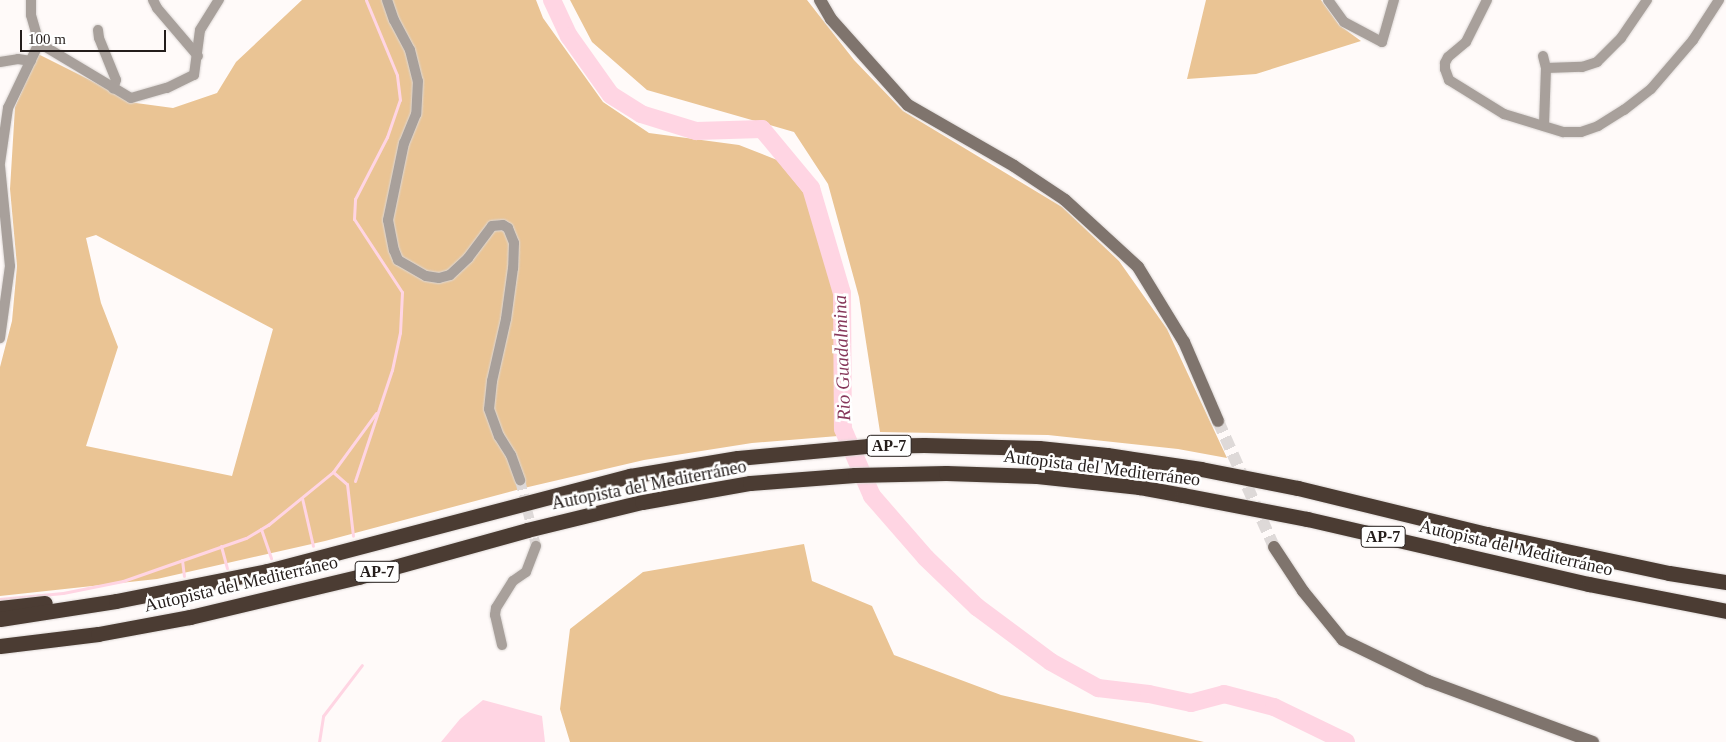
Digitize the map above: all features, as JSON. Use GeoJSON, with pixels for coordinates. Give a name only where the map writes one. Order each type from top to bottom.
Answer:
{"type":"FeatureCollection","features":[{"type":"Feature","properties":{"kind":"highway","name":"Autopista del Mediterráneo"},"geometry":{"type":"LineString","coordinates":[[0,619],[116,601],[267,572],[604,482],[738,458],[868,446],[924,445],[1039,448],[1107,455],[1298,488],[1573,552],[1669,573],[1726,582]]}},
{"type":"Feature","properties":{"kind":"highway","name":"Autopista del Mediterráneo"},"geometry":{"type":"LineString","coordinates":[[0,646],[98,634],[190,617],[358,578],[642,502],[750,483],[927,473],[1037,476],[1139,488],[1231,503],[1589,584],[1726,611]]}},
{"type":"Feature","properties":{"kind":"highway"},"geometry":{"type":"LineString","coordinates":[[0,608],[29,604],[116,601]]}},
{"type":"Feature","properties":{"kind":"main road"},"geometry":{"type":"LineString","coordinates":[[820,0],[831,19],[908,105],[1014,166],[1065,200],[1138,267],[1184,342],[1218,421]]}},
{"type":"Feature","properties":{"kind":"main road"},"geometry":{"type":"LineString","coordinates":[[1274,547],[1303,591],[1343,640],[1428,681],[1593,742]]}},
{"type":"Feature","properties":{"kind":"street"},"geometry":{"type":"LineString","coordinates":[[0,338],[10,266],[0,165],[8,108],[39,43],[31,15],[31,0]]}},
{"type":"Feature","properties":{"kind":"street"},"geometry":{"type":"LineString","coordinates":[[154,0],[157,8],[198,56]]}},
{"type":"Feature","properties":{"kind":"street"},"geometry":{"type":"LineString","coordinates":[[39,43],[113,89],[131,98],[167,88],[194,75],[200,30],[219,0]]}},
{"type":"Feature","properties":{"kind":"street"},"geometry":{"type":"LineString","coordinates":[[387,0],[394,20],[410,50],[418,81],[416,114],[404,142],[388,220],[394,250],[398,260],[426,276],[439,278],[450,275],[462,264],[492,226],[502,225],[508,228],[514,244],[513,268],[506,319],[492,381],[489,409],[499,436],[511,455],[520,480]]}},
{"type":"Feature","properties":{"kind":"street"},"geometry":{"type":"LineString","coordinates":[[1328,0],[1344,22],[1382,42],[1394,0]]}},
{"type":"Feature","properties":{"kind":"street"},"geometry":{"type":"LineString","coordinates":[[1487,0],[1466,42],[1448,57],[1445,69],[1446,74],[1453,84],[1504,114],[1563,132],[1581,132],[1598,126],[1624,110],[1651,89],[1694,40],[1719,0]]}},
{"type":"Feature","properties":{"kind":"street"},"geometry":{"type":"LineString","coordinates":[[1546,68],[1582,67],[1597,62],[1621,38],[1647,0]]}},
{"type":"Feature","properties":{"kind":"street"},"geometry":{"type":"LineString","coordinates":[[98,30],[99,38],[116,80],[113,89]]}},
{"type":"Feature","properties":{"kind":"street"},"geometry":{"type":"LineString","coordinates":[[1543,56],[1546,68],[1544,126]]}},
{"type":"Feature","properties":{"kind":"street"},"geometry":{"type":"LineString","coordinates":[[0,62],[18,59],[31,61]]}},
{"type":"Feature","properties":{"kind":"street"},"geometry":{"type":"LineString","coordinates":[[502,645],[495,615],[496,608],[512,581],[526,572],[536,546]]}},
{"type":"Feature","properties":{"kind":"shaded area"},"geometry":{"type":"Polygon","coordinates":[[[302,0],[536,0],[543,18],[603,102],[649,133],[739,145],[777,160],[807,197],[834,291],[838,436],[752,443],[644,460],[524,488],[325,541],[157,579],[0,596],[0,367],[12,321],[17,266],[10,189],[15,107],[38,54],[136,103],[173,108],[217,93],[236,62],[302,0]],[[96,235],[86,238],[101,303],[118,347],[86,446],[232,476],[273,329],[96,235]]]}},
{"type":"Feature","properties":{"kind":"shaded area"},"geometry":{"type":"Polygon","coordinates":[[[570,0],[807,0],[854,60],[903,111],[1062,207],[1119,261],[1167,329],[1227,458],[1178,449],[1048,435],[880,432],[859,297],[828,184],[794,132],[647,90],[592,42],[570,0]]]}},
{"type":"Feature","properties":{"kind":"shaded area"},"geometry":{"type":"Polygon","coordinates":[[[1206,0],[1321,0],[1339,25],[1361,41],[1256,74],[1187,79],[1206,0]]]}},
{"type":"Feature","properties":{"kind":"shaded area"},"geometry":{"type":"Polygon","coordinates":[[[804,544],[812,581],[872,606],[894,655],[1001,695],[1204,742],[570,742],[560,709],[570,629],[643,572],[804,544]]]}},
{"type":"Feature","properties":{"kind":"shaded area"},"geometry":{"type":"Polygon","coordinates":[[[483,700],[542,716],[545,742],[441,742],[460,719],[483,700]]]}},
{"type":"Feature","properties":{"kind":"waterway"},"geometry":{"type":"LineString","coordinates":[[355,481],[392,370],[400,333],[402,292],[354,219],[355,199],[387,137],[400,100],[397,75],[366,0]]}},
{"type":"Feature","properties":{"kind":"waterway","name":"Rio Guadalmina"},"geometry":{"type":"LineString","coordinates":[[552,0],[569,36],[611,95],[641,114],[696,131],[762,129],[811,188],[842,293],[843,429],[872,496],[926,558],[977,607],[1051,662],[1098,688],[1149,694],[1191,703],[1224,694],[1274,707],[1346,742]]}},
{"type":"Feature","properties":{"kind":"waterway"},"geometry":{"type":"LineString","coordinates":[[0,599],[63,593],[123,581],[246,538],[268,525],[333,472],[376,413]]}},
{"type":"Feature","properties":{"kind":"waterway"},"geometry":{"type":"LineString","coordinates":[[333,472],[347,484],[353,536]]}},
{"type":"Feature","properties":{"kind":"waterway"},"geometry":{"type":"LineString","coordinates":[[302,498],[313,546]]}},
{"type":"Feature","properties":{"kind":"waterway"},"geometry":{"type":"LineString","coordinates":[[261,529],[271,558]]}},
{"type":"Feature","properties":{"kind":"waterway"},"geometry":{"type":"LineString","coordinates":[[221,546],[227,568]]}},
{"type":"Feature","properties":{"kind":"waterway"},"geometry":{"type":"LineString","coordinates":[[182,560],[184,576]]}},
{"type":"Feature","properties":{"kind":"waterway"},"geometry":{"type":"LineString","coordinates":[[319,742],[323,716],[362,665]]}},
{"type":"Feature","properties":{"kind":"tunnel"},"geometry":{"type":"LineString","coordinates":[[1218,421],[1274,547]]}},
{"type":"Feature","properties":{"kind":"tunnel"},"geometry":{"type":"LineString","coordinates":[[520,480],[536,546]]}}]}
